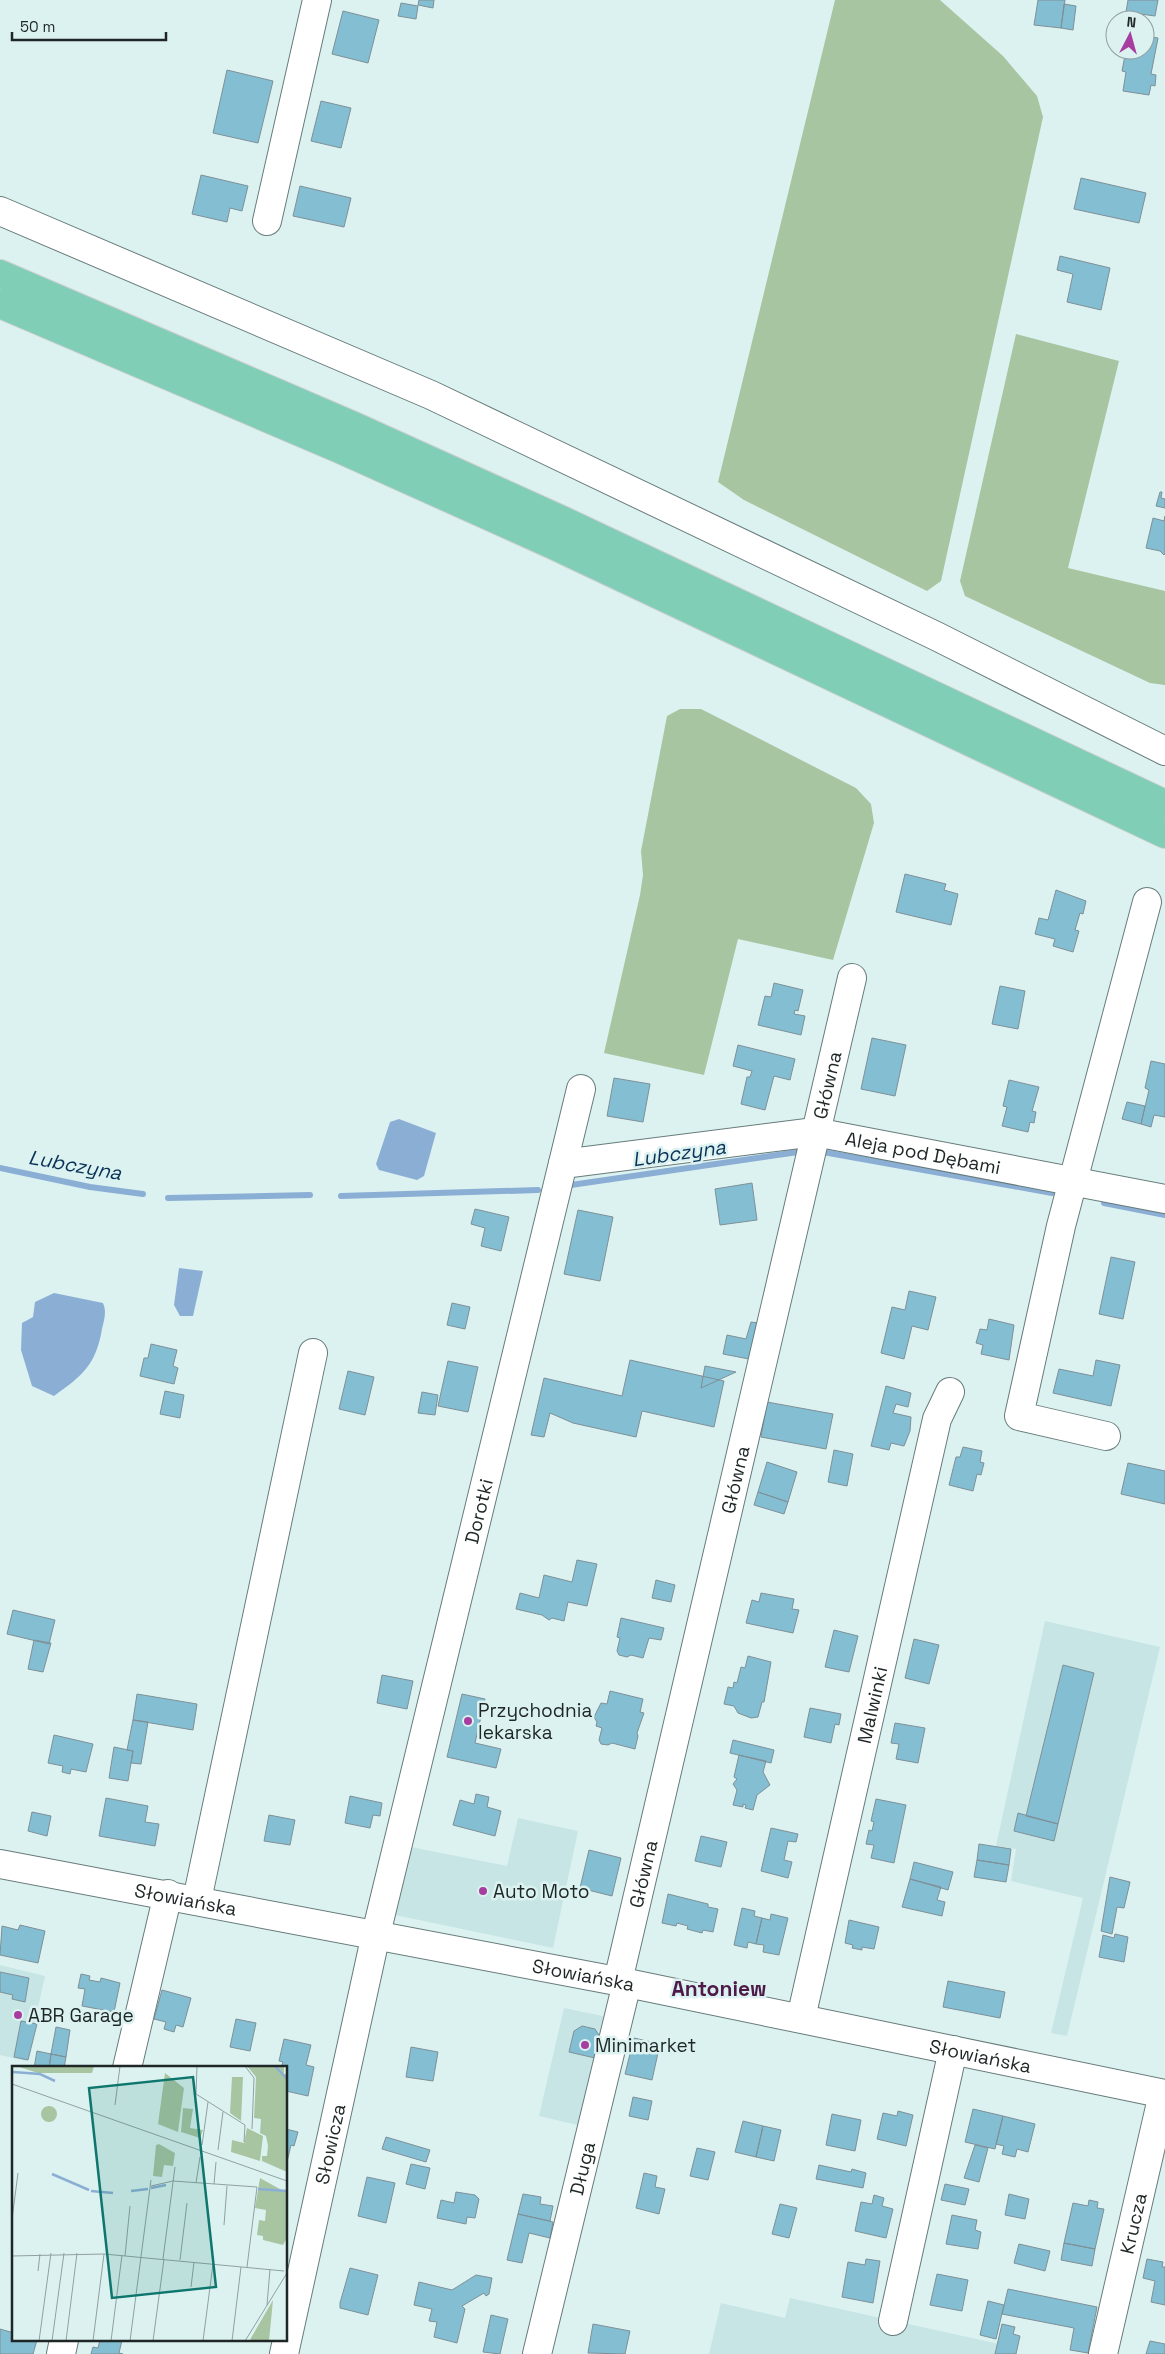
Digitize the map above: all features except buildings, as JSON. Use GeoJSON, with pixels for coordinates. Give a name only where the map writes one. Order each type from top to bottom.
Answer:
{"type":"FeatureCollection","features":[{"type":"Feature","properties":{"kind":"main road"},"geometry":{"type":"LineString","coordinates":[[0,274],[354,426],[555,517],[1165,804]]}},
{"type":"Feature","properties":{"kind":"main road"},"geometry":{"type":"LineString","coordinates":[[0,304],[342,450],[553,546],[1165,834]]}},
{"type":"Feature","properties":{"kind":"street"},"geometry":{"type":"LineString","coordinates":[[267,222],[317,0]]}},
{"type":"Feature","properties":{"kind":"street"},"geometry":{"type":"LineString","coordinates":[[0,211],[431,395],[936,636],[1165,751]]}},
{"type":"Feature","properties":{"kind":"street"},"geometry":{"type":"LineString","coordinates":[[1106,1436],[1019,1416],[1061,1226],[1147,902]]}},
{"type":"Feature","properties":{"kind":"street","name":"Główna"},"geometry":{"type":"LineString","coordinates":[[622,1982],[852,978]]}},
{"type":"Feature","properties":{"kind":"street","name":"Dorotki"},"geometry":{"type":"LineString","coordinates":[[376,1934],[581,1089]]}},
{"type":"Feature","properties":{"kind":"street","name":"Aleja pod Dębami"},"geometry":{"type":"LineString","coordinates":[[562,1164],[816,1132],[1165,1199]]}},
{"type":"Feature","properties":{"kind":"street"},"geometry":{"type":"LineString","coordinates":[[197,1900],[313,1353]]}},
{"type":"Feature","properties":{"kind":"street","name":"Malwinki"},"geometry":{"type":"LineString","coordinates":[[801,2018],[937,1419],[950,1392]]}},
{"type":"Feature","properties":{"kind":"street","name":"Słowiańska"},"geometry":{"type":"LineString","coordinates":[[0,1864],[168,1894],[622,1982],[1164,2094]]}},
{"type":"Feature","properties":{"kind":"street"},"geometry":{"type":"LineString","coordinates":[[128,2066],[168,1894]]}},
{"type":"Feature","properties":{"kind":"street","name":"Słowicza"},"geometry":{"type":"LineString","coordinates":[[288,2336],[376,1934]]}},
{"type":"Feature","properties":{"kind":"street","name":"Długa"},"geometry":{"type":"LineString","coordinates":[[537,2354],[622,1982]]}},
{"type":"Feature","properties":{"kind":"street"},"geometry":{"type":"LineString","coordinates":[[893,2321],[953,2050]]}},
{"type":"Feature","properties":{"kind":"street","name":"Krucza"},"geometry":{"type":"LineString","coordinates":[[1102,2354],[1164,2094]]}},
{"type":"Feature","properties":{"kind":"shaded area"},"geometry":{"type":"Polygon","coordinates":[[[1045,1621],[1160,1647],[1067,2036],[1051,2033],[1083,1898],[1011,1881],[1016,1849],[996,1846],[1045,1621]]]}},
{"type":"Feature","properties":{"kind":"shaded area","name":"Auto Moto"},"geometry":{"type":"Polygon","coordinates":[[[518,1818],[578,1831],[553,1948],[395,1915],[411,1847],[507,1866],[518,1818]]]}},
{"type":"Feature","properties":{"kind":"shaded area","name":"ABR Garage"},"geometry":{"type":"Polygon","coordinates":[[[0,1965],[45,1976],[26,2061],[0,2055],[0,1965]]]}},
{"type":"Feature","properties":{"kind":"shaded area"},"geometry":{"type":"Polygon","coordinates":[[[564,2008],[607,2017],[582,2126],[539,2116],[564,2008]]]}},
{"type":"Feature","properties":{"kind":"shaded area"},"geometry":{"type":"Polygon","coordinates":[[[790,2298],[999,2344],[997,2354],[709,2354],[721,2303],[785,2318],[790,2298]]]}},
{"type":"Feature","properties":{"kind":"green space"},"geometry":{"type":"Polygon","coordinates":[[[835,0],[940,0],[1003,56],[1037,96],[1043,117],[941,581],[927,591],[744,500],[718,482],[835,0]]]}},
{"type":"Feature","properties":{"kind":"green space"},"geometry":{"type":"Polygon","coordinates":[[[1016,334],[1119,361],[1068,568],[1165,591],[1165,685],[1150,683],[965,596],[960,581],[1016,334]]]}},
{"type":"Feature","properties":{"kind":"green space"},"geometry":{"type":"Polygon","coordinates":[[[680,709],[701,709],[856,788],[871,804],[874,823],[833,960],[738,939],[704,1075],[604,1053],[640,895],[643,875],[641,851],[667,716],[680,709]]]}},
{"type":"Feature","properties":{"kind":"water"},"geometry":{"type":"Polygon","coordinates":[[[399,1119],[436,1133],[424,1176],[417,1180],[379,1170],[376,1164],[390,1122],[399,1119]]]}},
{"type":"Feature","properties":{"kind":"water"},"geometry":{"type":"Polygon","coordinates":[[[179,1268],[203,1271],[193,1316],[180,1316],[174,1305],[179,1268]]]}},
{"type":"Feature","properties":{"kind":"water"},"geometry":{"type":"Polygon","coordinates":[[[54,1293],[103,1303],[105,1313],[99,1341],[92,1361],[80,1376],[54,1396],[32,1386],[21,1350],[22,1323],[33,1317],[35,1302],[54,1293]]]}},
{"type":"Feature","properties":{"kind":"waterway","name":"Lubczyna"},"geometry":{"type":"LineString","coordinates":[[564,1186],[798,1152]]}},
{"type":"Feature","properties":{"kind":"waterway","name":"Lubczyna"},"geometry":{"type":"LineString","coordinates":[[823,1152],[1052,1193]]}},
{"type":"Feature","properties":{"kind":"waterway","name":"Lubczyna"},"geometry":{"type":"LineString","coordinates":[[0,1168],[90,1187],[143,1194]]}},
{"type":"Feature","properties":{"kind":"waterway","name":"Lubczyna"},"geometry":{"type":"LineString","coordinates":[[341,1196],[538,1190]]}},
{"type":"Feature","properties":{"kind":"waterway","name":"Lubczyna"},"geometry":{"type":"LineString","coordinates":[[168,1198],[310,1195]]}},
{"type":"Feature","properties":{"kind":"waterway","name":"Lubczyna"},"geometry":{"type":"LineString","coordinates":[[1104,1203],[1165,1215]]}},
{"type":"Feature","properties":{"kind":"place","name":"Przychodnia lekarska"},"geometry":{"type":"Point","coordinates":[468,1721]}},
{"type":"Feature","properties":{"kind":"place","name":"Auto Moto"},"geometry":{"type":"Point","coordinates":[483,1891]}},
{"type":"Feature","properties":{"kind":"place","name":"ABR Garage"},"geometry":{"type":"Point","coordinates":[18,2015]}},
{"type":"Feature","properties":{"kind":"place","name":"Minimarket"},"geometry":{"type":"Point","coordinates":[585,2045]}},
{"type":"Feature","properties":{"kind":"district","name":"Antoniew"},"geometry":{"type":"Point","coordinates":[719,1989]}}]}
